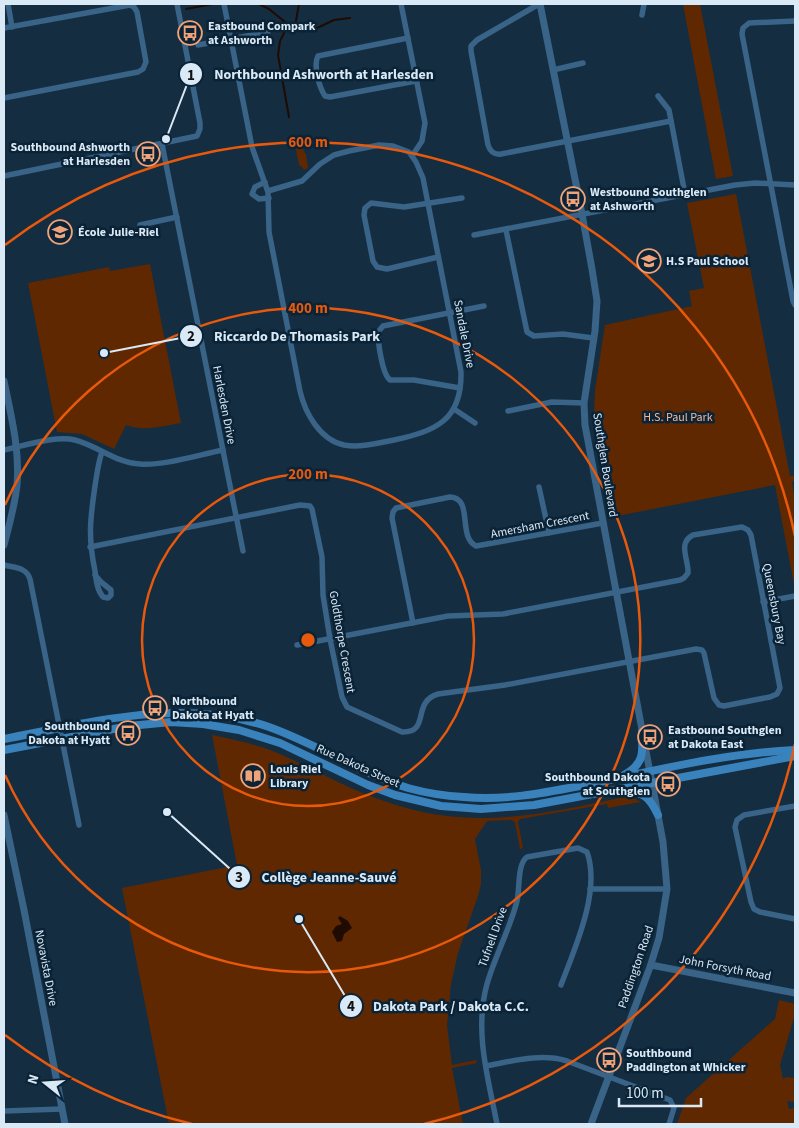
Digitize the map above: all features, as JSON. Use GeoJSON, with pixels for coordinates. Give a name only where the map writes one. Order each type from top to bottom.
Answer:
{"type":"FeatureCollection","features":[{"type":"Feature","properties":{"kind":"main road","name":"Rue Dakota Street"},"geometry":{"type":"LineString","coordinates":[[4,750],[144,713],[186,712],[230,717],[269,727],[370,773],[409,788],[464,797],[490,798],[527,795],[736,755],[795,750]]}},
{"type":"Feature","properties":{"kind":"main road","name":"Rue Dakota Street"},"geometry":{"type":"LineString","coordinates":[[4,739],[143,724],[189,723],[216,726],[254,734],[280,743],[383,791],[419,802],[453,808],[481,809],[520,807],[795,756]]}},
{"type":"Feature","properties":{"kind":"main road"},"geometry":{"type":"LineString","coordinates":[[619,778],[634,769],[640,761],[642,732]]}},
{"type":"Feature","properties":{"kind":"main road"},"geometry":{"type":"LineString","coordinates":[[616,789],[643,795],[651,801],[658,815]]}},
{"type":"Feature","properties":{"kind":"street"},"geometry":{"type":"LineString","coordinates":[[8,4],[12,27]]}},
{"type":"Feature","properties":{"kind":"street"},"geometry":{"type":"LineString","coordinates":[[4,176],[194,138],[198,134],[200,123],[176,4]]}},
{"type":"Feature","properties":{"kind":"street","name":"Sandale Drive"},"geometry":{"type":"LineString","coordinates":[[224,4],[252,147],[268,191],[269,232],[304,406],[314,424],[338,443],[350,446],[367,445],[421,434],[437,426],[454,409],[460,388],[461,372],[428,204],[421,171],[412,156]]}},
{"type":"Feature","properties":{"kind":"street"},"geometry":{"type":"LineString","coordinates":[[268,191],[302,181],[326,160],[349,151],[386,145],[403,149],[412,156],[420,146],[425,129],[401,4]]}},
{"type":"Feature","properties":{"kind":"street"},"geometry":{"type":"LineString","coordinates":[[539,4],[476,40],[471,46],[488,145],[492,151],[497,154],[671,121]]}},
{"type":"Feature","properties":{"kind":"street","name":"Southglen Boulevard"},"geometry":{"type":"LineString","coordinates":[[539,4],[592,269],[596,301],[584,404],[585,425],[651,782]]}},
{"type":"Feature","properties":{"kind":"street"},"geometry":{"type":"LineString","coordinates":[[642,15],[644,4]]}},
{"type":"Feature","properties":{"kind":"street"},"geometry":{"type":"LineString","coordinates":[[4,28],[130,5],[137,12],[146,62],[138,72],[4,98]]}},
{"type":"Feature","properties":{"kind":"street"},"geometry":{"type":"LineString","coordinates":[[795,21],[750,23],[745,25],[742,30],[770,184],[795,306]]}},
{"type":"Feature","properties":{"kind":"street"},"geometry":{"type":"LineString","coordinates":[[198,45],[268,32]]}},
{"type":"Feature","properties":{"kind":"street"},"geometry":{"type":"LineString","coordinates":[[408,38],[318,56],[316,62],[320,88],[325,96],[330,97],[416,81]]}},
{"type":"Feature","properties":{"kind":"street"},"geometry":{"type":"LineString","coordinates":[[553,70],[583,63]]}},
{"type":"Feature","properties":{"kind":"street"},"geometry":{"type":"LineString","coordinates":[[658,96],[669,110],[685,194]]}},
{"type":"Feature","properties":{"kind":"street","name":"Harlesden Drive"},"geometry":{"type":"LineString","coordinates":[[162,144],[243,552]]}},
{"type":"Feature","properties":{"kind":"street"},"geometry":{"type":"LineString","coordinates":[[265,182],[255,188],[252,194],[255,198],[269,198]]}},
{"type":"Feature","properties":{"kind":"street"},"geometry":{"type":"LineString","coordinates":[[474,235],[741,184],[795,185]]}},
{"type":"Feature","properties":{"kind":"street"},"geometry":{"type":"LineString","coordinates":[[438,258],[380,268],[373,261],[364,211],[369,204],[404,207],[462,198]]}},
{"type":"Feature","properties":{"kind":"street"},"geometry":{"type":"LineString","coordinates":[[140,226],[177,217]]}},
{"type":"Feature","properties":{"kind":"street"},"geometry":{"type":"LineString","coordinates":[[506,230],[524,325],[529,334],[534,336],[563,334],[593,338]]}},
{"type":"Feature","properties":{"kind":"street"},"geometry":{"type":"LineString","coordinates":[[460,388],[414,380],[390,380],[385,375],[378,336],[379,329],[383,326],[484,306]]}},
{"type":"Feature","properties":{"kind":"street"},"geometry":{"type":"LineString","coordinates":[[4,382],[16,447],[17,486],[4,546]]}},
{"type":"Feature","properties":{"kind":"street"},"geometry":{"type":"LineString","coordinates":[[508,411],[552,402],[584,404]]}},
{"type":"Feature","properties":{"kind":"street"},"geometry":{"type":"LineString","coordinates":[[454,409],[475,423]]}},
{"type":"Feature","properties":{"kind":"street"},"geometry":{"type":"LineString","coordinates":[[4,450],[66,439],[85,443],[122,461],[140,464],[156,463],[222,450]]}},
{"type":"Feature","properties":{"kind":"street"},"geometry":{"type":"LineString","coordinates":[[95,575],[90,547],[90,519],[102,452]]}},
{"type":"Feature","properties":{"kind":"street"},"geometry":{"type":"LineString","coordinates":[[539,487],[549,533]]}},
{"type":"Feature","properties":{"kind":"street","name":"Amersham Crescent"},"geometry":{"type":"LineString","coordinates":[[413,623],[392,518],[396,508],[450,497],[457,498],[462,502],[468,539],[476,546],[602,523]]}},
{"type":"Feature","properties":{"kind":"street","name":"Goldthorpe Crescent"},"geometry":{"type":"LineString","coordinates":[[236,518],[305,504],[310,506],[322,557],[323,595],[344,704],[402,732],[409,732],[417,726],[424,702],[433,695],[505,685],[630,661]]}},
{"type":"Feature","properties":{"kind":"street"},"geometry":{"type":"LineString","coordinates":[[90,547],[236,518]]}},
{"type":"Feature","properties":{"kind":"street","name":"Queensbury Bay"},"geometry":{"type":"LineString","coordinates":[[617,592],[684,578],[688,570],[684,546],[687,539],[693,535],[739,527],[746,528],[751,534],[780,685],[778,692],[772,696],[724,706],[716,703],[704,653],[697,649],[630,661]]}},
{"type":"Feature","properties":{"kind":"street"},"geometry":{"type":"LineString","coordinates":[[4,565],[23,570],[30,579],[78,825]]}},
{"type":"Feature","properties":{"kind":"street"},"geometry":{"type":"LineString","coordinates":[[297,645],[455,615],[502,614],[617,592]]}},
{"type":"Feature","properties":{"kind":"street"},"geometry":{"type":"LineString","coordinates":[[764,602],[795,596]]}},
{"type":"Feature","properties":{"kind":"street","name":"Paddington Road"},"geometry":{"type":"LineString","coordinates":[[591,1124],[651,964],[662,924],[666,889],[665,857],[651,782]]}},
{"type":"Feature","properties":{"kind":"street"},"geometry":{"type":"LineString","coordinates":[[795,806],[744,815],[737,820],[735,827],[754,909],[760,912],[795,918]]}},
{"type":"Feature","properties":{"kind":"street","name":"Novavista Drive"},"geometry":{"type":"LineString","coordinates":[[4,815],[6,839],[65,1124]]}},
{"type":"Feature","properties":{"kind":"street","name":"Tufnell Drive"},"geometry":{"type":"LineString","coordinates":[[497,1124],[481,1038],[483,1003],[487,984],[514,910],[522,861],[527,857],[575,848],[585,850],[589,858],[590,889],[584,922],[561,985]]}},
{"type":"Feature","properties":{"kind":"street"},"geometry":{"type":"LineString","coordinates":[[590,889],[666,889]]}},
{"type":"Feature","properties":{"kind":"street","name":"John Forsyth Road"},"geometry":{"type":"LineString","coordinates":[[651,964],[795,993]]}},
{"type":"Feature","properties":{"kind":"street"},"geometry":{"type":"LineString","coordinates":[[486,1066],[534,1058],[553,1058],[567,1061],[670,1100],[674,1108],[669,1124]]}},
{"type":"Feature","properties":{"kind":"street"},"geometry":{"type":"LineString","coordinates":[[4,1111],[62,1109]]}},
{"type":"Feature","properties":{"kind":"green space"},"geometry":{"type":"Polygon","coordinates":[[[683,4],[700,4],[733,176],[716,179],[683,4]]]}},
{"type":"Feature","properties":{"kind":"green space"},"geometry":{"type":"Polygon","coordinates":[[[302,143],[308,168],[304,170],[299,165],[295,144],[302,143]]]}},
{"type":"Feature","properties":{"kind":"green space","name":"H.S. Paul Park"},"geometry":{"type":"Polygon","coordinates":[[[736,194],[790,476],[795,476],[795,481],[792,482],[795,501],[795,589],[775,485],[612,517],[595,430],[595,390],[605,325],[692,306],[689,291],[704,288],[687,203],[736,194]]]}},
{"type":"Feature","properties":{"kind":"green space"},"geometry":{"type":"Polygon","coordinates":[[[150,264],[181,423],[147,428],[126,425],[114,449],[82,434],[57,432],[28,283],[109,267],[110,271],[150,264]]]}},
{"type":"Feature","properties":{"kind":"green space"},"geometry":{"type":"Polygon","coordinates":[[[212,735],[270,750],[381,800],[414,810],[445,816],[476,818],[536,814],[630,796],[641,802],[608,808],[607,804],[520,819],[518,822],[523,848],[520,849],[515,823],[512,820],[487,821],[475,839],[481,870],[481,884],[458,953],[451,984],[447,1025],[452,1065],[476,1060],[477,1063],[452,1068],[463,1124],[169,1124],[122,888],[237,865],[212,735]]]}},
{"type":"Feature","properties":{"kind":"green space"},"geometry":{"type":"Polygon","coordinates":[[[779,1000],[795,1004],[795,1014],[780,1065],[783,1079],[787,1077],[795,1078],[795,1102],[787,1101],[789,1109],[795,1108],[795,1124],[677,1124],[686,1098],[775,1019],[779,1000]]]}},
{"type":"Feature","properties":{"kind":"shaded area"},"geometry":{"type":"Polygon","coordinates":[[[340,916],[348,921],[352,928],[344,934],[342,941],[337,942],[332,932],[336,926],[342,924],[338,918],[340,916]]]}},
{"type":"Feature","properties":{"kind":"waterway"},"geometry":{"type":"LineString","coordinates":[[186,9],[213,4]]}},
{"type":"Feature","properties":{"kind":"waterway"},"geometry":{"type":"LineString","coordinates":[[259,4],[269,9],[290,26],[317,28],[334,20],[350,18]]}},
{"type":"Feature","properties":{"kind":"waterway"},"geometry":{"type":"LineString","coordinates":[[295,26],[299,4]]}},
{"type":"Feature","properties":{"kind":"waterway"},"geometry":{"type":"LineString","coordinates":[[288,25],[280,41],[278,55],[289,117]]}},
{"type":"Feature","properties":{"kind":"place","name":"Eastbound Compark at Ashworth"},"geometry":{"type":"Point","coordinates":[190,33]}},
{"type":"Feature","properties":{"kind":"place","name":"Northbound Ashworth at Harlesden"},"geometry":{"type":"Point","coordinates":[166,139]}},
{"type":"Feature","properties":{"kind":"place","name":"Southbound Ashworth at Harlesden"},"geometry":{"type":"Point","coordinates":[148,154]}},
{"type":"Feature","properties":{"kind":"place","name":"Westbound Southglen at Ashworth"},"geometry":{"type":"Point","coordinates":[573,199]}},
{"type":"Feature","properties":{"kind":"place","name":"École Julie-Riel"},"geometry":{"type":"Point","coordinates":[60,232]}},
{"type":"Feature","properties":{"kind":"place","name":"H.S Paul School"},"geometry":{"type":"Point","coordinates":[649,261]}},
{"type":"Feature","properties":{"kind":"place","name":"Riccardo De Thomasis Park"},"geometry":{"type":"Point","coordinates":[104,353]}},
{"type":"Feature","properties":{"kind":"place","name":"Northbound Dakota at Hyatt"},"geometry":{"type":"Point","coordinates":[155,708]}},
{"type":"Feature","properties":{"kind":"place","name":"Southbound Dakota at Hyatt"},"geometry":{"type":"Point","coordinates":[128,733]}},
{"type":"Feature","properties":{"kind":"place","name":"Eastbound Southglen at Dakota East"},"geometry":{"type":"Point","coordinates":[650,737]}},
{"type":"Feature","properties":{"kind":"place","name":"Louis Riel Library"},"geometry":{"type":"Point","coordinates":[253,776]}},
{"type":"Feature","properties":{"kind":"place","name":"Southbound Dakota at Southglen"},"geometry":{"type":"Point","coordinates":[668,784]}},
{"type":"Feature","properties":{"kind":"place","name":"Collège Jeanne-Sauvé"},"geometry":{"type":"Point","coordinates":[167,812]}},
{"type":"Feature","properties":{"kind":"place","name":"Dakota Park / Dakota C.C."},"geometry":{"type":"Point","coordinates":[299,919]}},
{"type":"Feature","properties":{"kind":"place","name":"Southbound Paddington at Whicker"},"geometry":{"type":"Point","coordinates":[609,1060]}}]}
